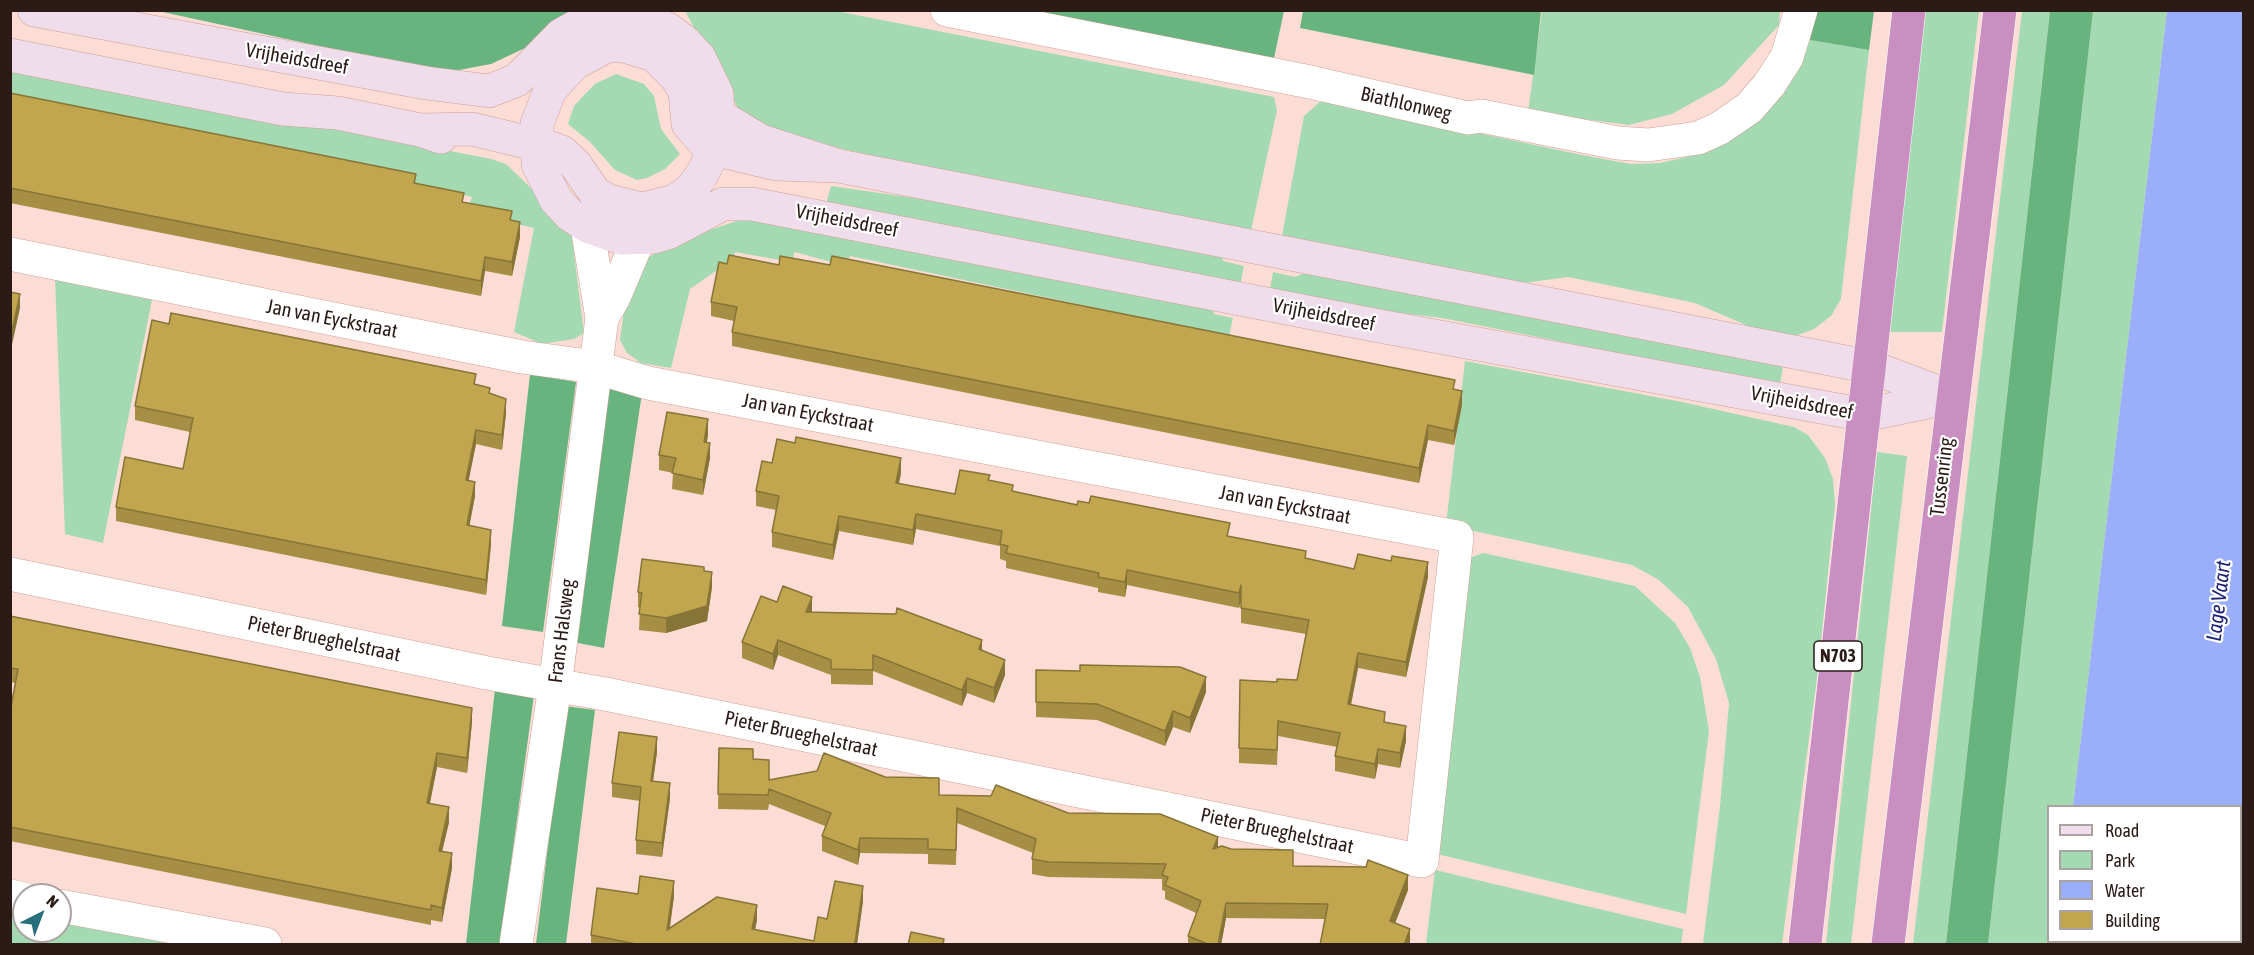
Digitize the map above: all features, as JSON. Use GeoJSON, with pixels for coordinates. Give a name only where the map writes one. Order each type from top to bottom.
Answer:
{"type":"FeatureCollection","features":[{"type":"Feature","properties":{"kind":"highway","name":"N703"},"geometry":{"type":"LineString","coordinates":[[1805,945],[1909,10]]}},
{"type":"Feature","properties":{"kind":"highway","name":"Tussenring"},"geometry":{"type":"LineString","coordinates":[[1888,945],[2000,10]]}},
{"type":"Feature","properties":{"kind":"main road","name":"Vrijheidsdreef"},"geometry":{"type":"LineString","coordinates":[[34,10],[468,90],[489,90],[517,80],[561,35],[612,20]]}},
{"type":"Feature","properties":{"kind":"main road"},"geometry":{"type":"LineString","coordinates":[[612,20],[640,48],[667,65],[685,92],[688,124],[704,142],[715,148],[776,164],[839,166]]}},
{"type":"Feature","properties":{"kind":"main road"},"geometry":{"type":"LineString","coordinates":[[612,20],[655,23],[668,20],[699,57],[717,94],[715,148],[709,164],[654,237],[621,238],[587,226],[570,215],[556,200],[537,154],[537,124],[550,90],[612,20]]}},
{"type":"Feature","properties":{"kind":"main road"},"geometry":{"type":"LineString","coordinates":[[10,55],[283,110],[338,113],[420,130],[472,129],[537,154],[562,152],[575,164],[595,193],[609,201],[670,217]]}},
{"type":"Feature","properties":{"kind":"main road"},"geometry":{"type":"LineString","coordinates":[[718,115],[761,141],[839,166],[957,191],[1301,254],[1688,333],[1871,367],[1952,398]]}},
{"type":"Feature","properties":{"kind":"main road","name":"Vrijheidsdreef"},"geometry":{"type":"LineString","coordinates":[[670,217],[723,204],[752,204],[1292,309],[1865,415],[1952,398]]}},
{"type":"Feature","properties":{"kind":"street","name":"Biathlonweg"},"geometry":{"type":"LineString","coordinates":[[947,10],[1310,82],[1468,118],[1482,116],[1618,143],[1648,145],[1703,136],[1730,122],[1749,108],[1769,86],[1787,57],[1802,10]]}},
{"type":"Feature","properties":{"kind":"street","name":"Frans Halsweg"},"geometry":{"type":"LineString","coordinates":[[516,945],[555,686],[602,318],[587,226]]}},
{"type":"Feature","properties":{"kind":"street","name":"Frans Halsweg"},"geometry":{"type":"LineString","coordinates":[[602,318],[614,297],[639,238]]}},
{"type":"Feature","properties":{"kind":"street","name":"Jan van Eyckstraat"},"geometry":{"type":"LineString","coordinates":[[10,254],[522,357],[595,368],[660,385],[1457,537],[1440,689]]}},
{"type":"Feature","properties":{"kind":"street","name":"Pieter Brueghelstraat"},"geometry":{"type":"LineString","coordinates":[[10,574],[1422,861],[1440,689]]}},
{"type":"Feature","properties":{"kind":"street"},"geometry":{"type":"LineString","coordinates":[[72,908],[265,945]]}},
{"type":"Feature","properties":{"kind":"green space"},"geometry":{"type":"Polygon","coordinates":[[[1924,10],[1979,11],[1942,332],[1890,332],[1924,10]]]}},
{"type":"Feature","properties":{"kind":"green space"},"geometry":{"type":"Polygon","coordinates":[[[158,11],[575,11],[525,48],[491,64],[443,73],[158,11]]]}},
{"type":"Feature","properties":{"kind":"green space"},"geometry":{"type":"Polygon","coordinates":[[[685,11],[836,11],[1274,97],[1277,110],[1251,231],[942,173],[761,129],[738,108],[685,11]]]}},
{"type":"Feature","properties":{"kind":"green space"},"geometry":{"type":"Polygon","coordinates":[[[1016,11],[1284,11],[1274,58],[1016,11]]]}},
{"type":"Feature","properties":{"kind":"green space"},"geometry":{"type":"Polygon","coordinates":[[[1303,11],[1541,11],[1534,75],[1300,28],[1303,11]]]}},
{"type":"Feature","properties":{"kind":"green space"},"geometry":{"type":"Polygon","coordinates":[[[1542,11],[1780,11],[1779,25],[1724,85],[1672,114],[1629,125],[1528,112],[1542,11]]]}},
{"type":"Feature","properties":{"kind":"green space"},"geometry":{"type":"Polygon","coordinates":[[[1813,11],[1874,11],[1869,50],[1810,40],[1813,11]]]}},
{"type":"Feature","properties":{"kind":"green space"},"geometry":{"type":"Polygon","coordinates":[[[2022,11],[2050,11],[1946,944],[1913,944],[2022,11]]]}},
{"type":"Feature","properties":{"kind":"green space"},"geometry":{"type":"Polygon","coordinates":[[[2050,11],[2093,11],[1988,944],[1946,944],[2050,11]]]}},
{"type":"Feature","properties":{"kind":"green space"},"geometry":{"type":"Polygon","coordinates":[[[2093,11],[2167,11],[2073,805],[2047,805],[2047,943],[2058,943],[1988,944],[2093,11]]]}},
{"type":"Feature","properties":{"kind":"green space"},"geometry":{"type":"Polygon","coordinates":[[[1810,40],[1869,50],[1841,299],[1831,316],[1814,329],[1795,336],[1771,336],[1695,303],[1568,277],[1509,285],[1282,236],[1304,116],[1322,100],[1582,155],[1631,164],[1660,163],[1704,153],[1800,67],[1810,40]]]}},
{"type":"Feature","properties":{"kind":"green space"},"geometry":{"type":"Polygon","coordinates":[[[10,65],[491,159],[506,164],[531,188],[572,237],[584,333],[574,339],[542,344],[514,332],[534,228],[467,213],[472,197],[380,174],[11,97],[10,65]]]}},
{"type":"Feature","properties":{"kind":"green space"},"geometry":{"type":"Polygon","coordinates":[[[616,74],[644,84],[654,96],[661,129],[680,154],[665,169],[647,178],[637,180],[615,170],[590,142],[568,124],[574,106],[585,94],[595,84],[616,74]]]}},
{"type":"Feature","properties":{"kind":"green space"},"geometry":{"type":"Polygon","coordinates":[[[831,186],[991,209],[1222,254],[1223,261],[1244,266],[1240,286],[825,208],[831,186]]]}},
{"type":"Feature","properties":{"kind":"green space"},"geometry":{"type":"Polygon","coordinates":[[[788,219],[1212,304],[1214,314],[1233,318],[1229,336],[850,256],[845,266],[795,252],[791,262],[735,252],[733,259],[690,289],[671,368],[641,363],[627,353],[620,340],[626,296],[643,260],[682,239],[740,220],[788,219]]]}},
{"type":"Feature","properties":{"kind":"green space"},"geometry":{"type":"Polygon","coordinates":[[[1273,272],[1295,277],[1306,272],[1783,365],[1780,385],[1442,318],[1400,313],[1270,289],[1273,272]]]}},
{"type":"Feature","properties":{"kind":"green space"},"geometry":{"type":"Polygon","coordinates":[[[55,279],[152,300],[103,543],[65,534],[55,279]]]}},
{"type":"Feature","properties":{"kind":"green space"},"geometry":{"type":"Polygon","coordinates":[[[1465,361],[1682,402],[1794,427],[1808,435],[1825,458],[1833,479],[1835,505],[1818,670],[1782,944],[1703,944],[1720,806],[1729,703],[1716,659],[1688,607],[1659,580],[1632,565],[1446,525],[1465,361]]]}},
{"type":"Feature","properties":{"kind":"green space"},"geometry":{"type":"Polygon","coordinates":[[[530,374],[576,382],[543,632],[502,626],[530,374]]]}},
{"type":"Feature","properties":{"kind":"green space"},"geometry":{"type":"Polygon","coordinates":[[[603,386],[642,393],[604,648],[573,642],[603,386]]]}},
{"type":"Feature","properties":{"kind":"green space"},"geometry":{"type":"Polygon","coordinates":[[[1877,452],[1907,456],[1851,944],[1826,944],[1877,452]]]}},
{"type":"Feature","properties":{"kind":"green space"},"geometry":{"type":"Polygon","coordinates":[[[1483,553],[1635,586],[1675,623],[1690,648],[1700,677],[1709,731],[1686,914],[1433,853],[1466,559],[1483,553]]]}},
{"type":"Feature","properties":{"kind":"green space"},"geometry":{"type":"Polygon","coordinates":[[[495,689],[534,695],[500,944],[466,944],[495,689]]]}},
{"type":"Feature","properties":{"kind":"green space"},"geometry":{"type":"Polygon","coordinates":[[[565,706],[595,710],[566,944],[536,944],[565,706]]]}},
{"type":"Feature","properties":{"kind":"green space"},"geometry":{"type":"Polygon","coordinates":[[[1435,870],[1683,929],[1681,944],[1426,944],[1435,870]]]}},
{"type":"Feature","properties":{"kind":"green space"},"geometry":{"type":"Polygon","coordinates":[[[10,910],[12,910],[12,943],[72,943],[72,922],[182,944],[11,944],[10,910]]]}},
{"type":"Feature","properties":{"kind":"water","name":"Lage Vaart"},"geometry":{"type":"Polygon","coordinates":[[[2167,11],[2243,11],[2243,944],[2057,944],[2242,943],[2242,805],[2073,805],[2167,11]]]}},
{"type":"Feature","properties":{"kind":"building"},"geometry":{"type":"Polygon","coordinates":[[[10,93],[416,174],[414,183],[464,193],[462,202],[512,211],[510,220],[520,222],[512,262],[485,257],[481,281],[10,188],[10,93]]]}},
{"type":"Feature","properties":{"kind":"building"},"geometry":{"type":"Polygon","coordinates":[[[729,255],[779,265],[780,256],[830,265],[832,256],[1455,380],[1453,389],[1462,391],[1454,431],[1428,425],[1419,468],[732,332],[737,307],[711,302],[719,262],[727,264],[729,255]]]}},
{"type":"Feature","properties":{"kind":"building"},"geometry":{"type":"Polygon","coordinates":[[[10,292],[20,294],[10,340],[10,292]]]}},
{"type":"Feature","properties":{"kind":"building"},"geometry":{"type":"Polygon","coordinates":[[[171,313],[476,374],[474,384],[490,388],[489,393],[506,399],[502,435],[476,430],[466,480],[475,482],[467,525],[491,530],[486,580],[116,507],[125,457],[183,469],[193,418],[135,406],[152,320],[169,324],[171,313]]]}},
{"type":"Feature","properties":{"kind":"building"},"geometry":{"type":"Polygon","coordinates":[[[667,412],[708,419],[704,442],[710,443],[703,480],[672,473],[676,458],[659,455],[667,412]]]}},
{"type":"Feature","properties":{"kind":"building"},"geometry":{"type":"Polygon","coordinates":[[[796,437],[901,458],[896,483],[955,494],[960,470],[990,475],[988,480],[1013,485],[1012,491],[1077,505],[1078,501],[1089,503],[1091,496],[1230,523],[1227,536],[1306,551],[1305,558],[1354,569],[1358,554],[1391,561],[1392,556],[1428,562],[1406,662],[1358,653],[1348,704],[1385,712],[1384,722],[1406,726],[1400,753],[1378,749],[1375,764],[1335,756],[1340,733],[1278,721],[1277,750],[1239,748],[1240,680],[1277,682],[1277,679],[1297,680],[1309,620],[1241,608],[1241,585],[1239,593],[1127,570],[1125,582],[1098,577],[1099,573],[1006,553],[1008,546],[1000,544],[1002,531],[916,514],[913,530],[839,516],[833,545],[772,532],[779,496],[756,491],[762,461],[772,463],[777,439],[795,443],[796,437]]]}},
{"type":"Feature","properties":{"kind":"building"},"geometry":{"type":"Polygon","coordinates":[[[642,559],[704,567],[704,571],[712,572],[707,606],[666,618],[639,614],[642,593],[638,592],[642,559]]]}},
{"type":"Feature","properties":{"kind":"building"},"geometry":{"type":"Polygon","coordinates":[[[783,586],[812,597],[806,612],[896,614],[897,608],[982,640],[979,649],[1005,660],[994,688],[967,678],[962,690],[873,655],[873,670],[831,669],[831,660],[778,640],[773,654],[742,642],[761,596],[777,602],[783,586]]]}},
{"type":"Feature","properties":{"kind":"building"},"geometry":{"type":"Polygon","coordinates":[[[10,616],[472,708],[467,758],[437,753],[427,803],[449,807],[439,851],[452,853],[442,908],[431,905],[431,910],[10,827],[10,712],[18,669],[10,668],[10,616]]]}},
{"type":"Feature","properties":{"kind":"building"},"geometry":{"type":"Polygon","coordinates":[[[1080,665],[1180,667],[1206,677],[1190,718],[1173,711],[1165,731],[1097,704],[1036,702],[1036,670],[1080,671],[1080,665]]]}},
{"type":"Feature","properties":{"kind":"building"},"geometry":{"type":"Polygon","coordinates":[[[619,732],[657,737],[651,781],[670,783],[662,843],[636,840],[641,787],[612,783],[619,732]]]}},
{"type":"Feature","properties":{"kind":"building"},"geometry":{"type":"Polygon","coordinates":[[[719,748],[753,749],[753,759],[769,760],[769,780],[817,771],[824,753],[885,777],[939,778],[939,795],[991,796],[996,785],[1068,813],[1160,814],[1218,837],[1213,849],[1222,846],[1231,849],[1293,850],[1293,866],[1366,867],[1368,860],[1408,875],[1390,921],[1410,929],[1404,945],[1320,945],[1328,904],[1226,903],[1218,945],[1210,945],[1188,936],[1201,901],[1165,885],[1168,877],[1162,875],[1166,864],[1048,862],[1032,859],[1036,839],[957,808],[956,850],[928,849],[928,839],[860,838],[858,850],[822,836],[831,813],[769,789],[768,795],[718,794],[719,748]]]}},
{"type":"Feature","properties":{"kind":"building"},"geometry":{"type":"Polygon","coordinates":[[[640,876],[674,881],[667,930],[717,897],[757,905],[752,929],[814,941],[818,917],[827,919],[835,881],[863,886],[855,943],[862,945],[641,945],[591,935],[597,888],[638,894],[640,876]]]}},
{"type":"Feature","properties":{"kind":"building"},"geometry":{"type":"Polygon","coordinates":[[[911,932],[944,939],[943,945],[908,945],[911,932]]]}}]}
